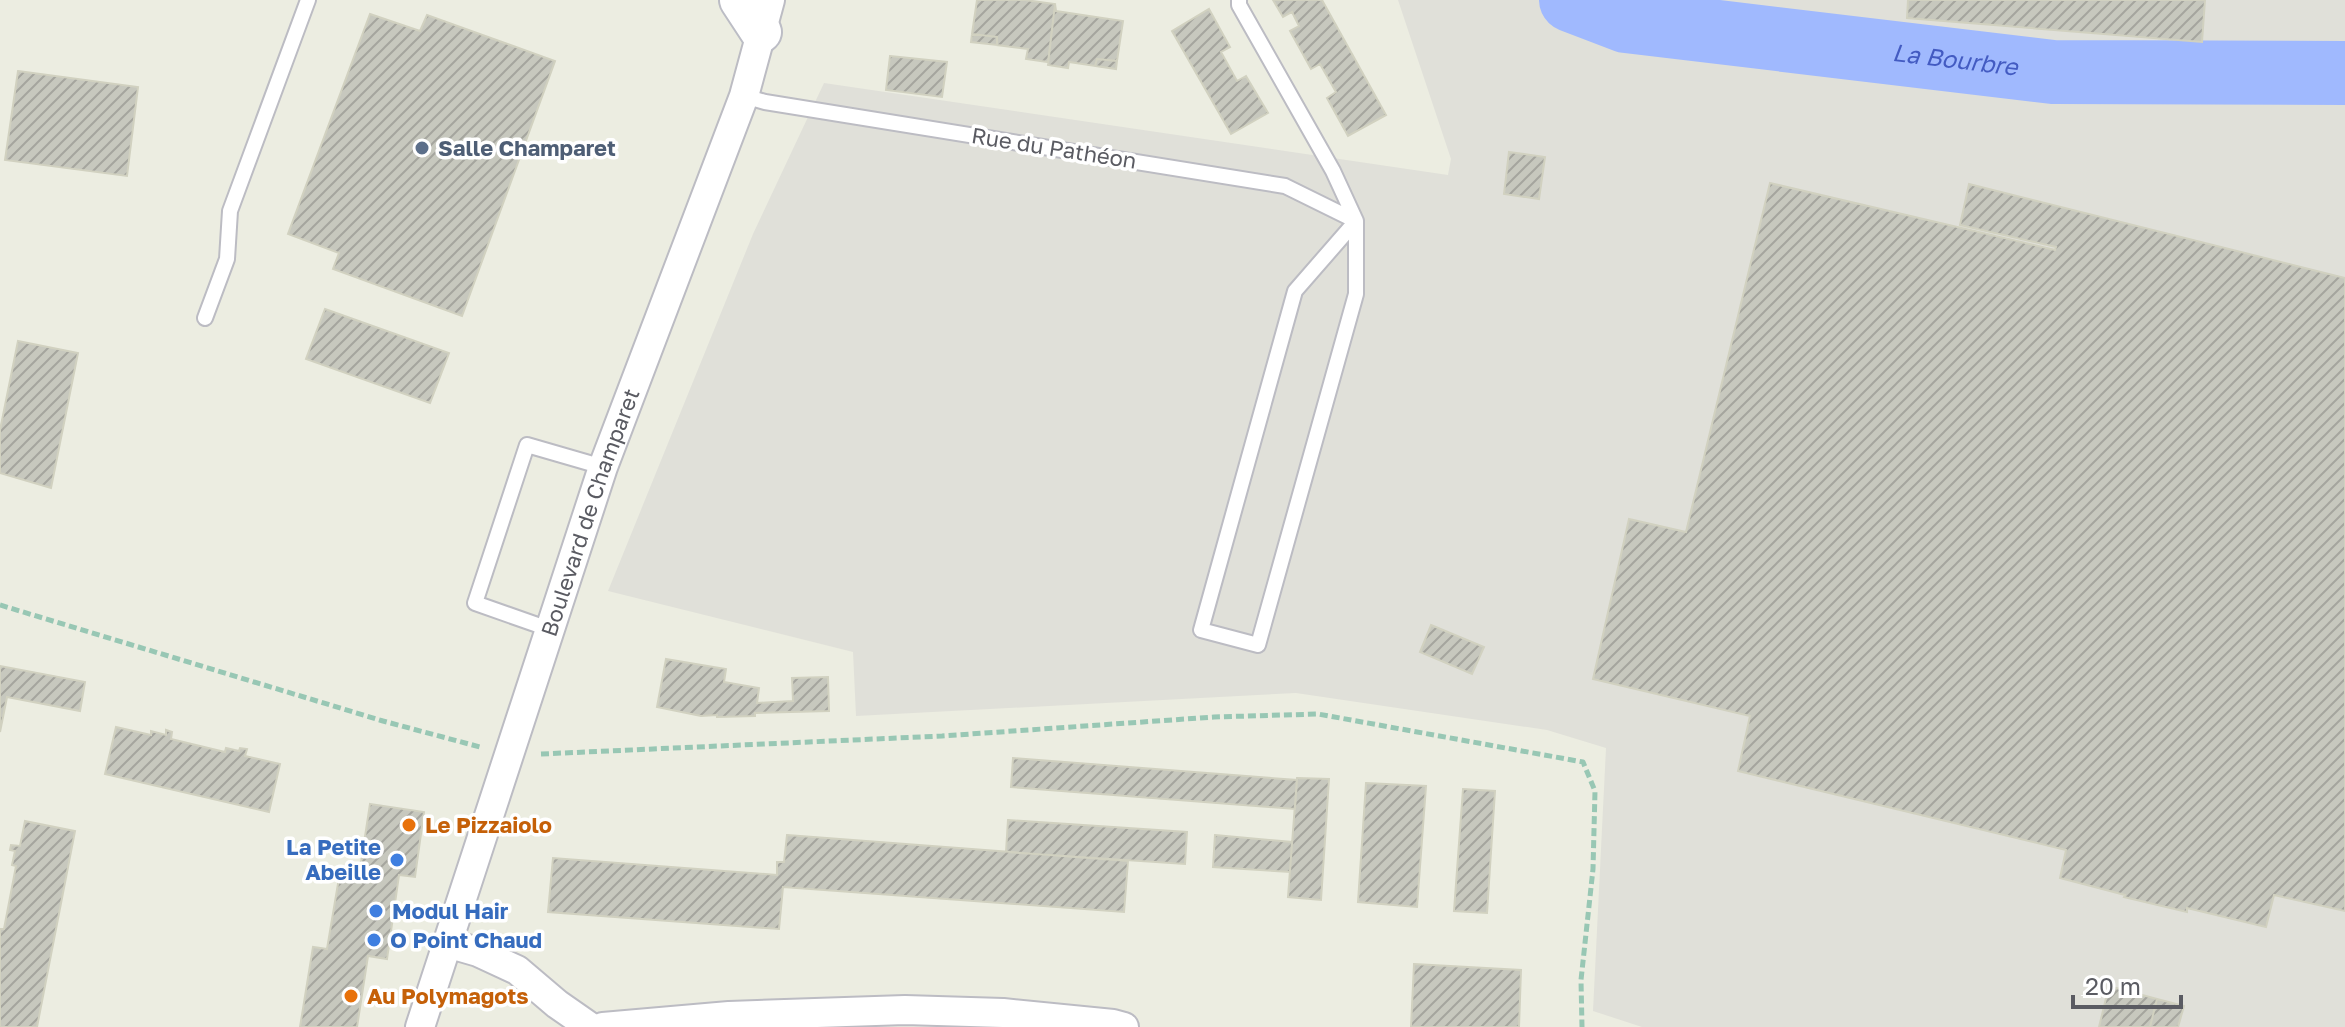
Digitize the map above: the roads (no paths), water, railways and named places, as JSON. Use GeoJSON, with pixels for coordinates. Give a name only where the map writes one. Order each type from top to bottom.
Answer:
{"type":"FeatureCollection","features":[{"type":"Feature","properties":{"kind":"street","name":"Boulevard de Champaret"},"geometry":{"type":"LineString","coordinates":[[420,1027],[603,467],[744,96],[757,11]]}},
{"type":"Feature","properties":{"kind":"street"},"geometry":{"type":"LineString","coordinates":[[447,943],[478,952],[517,970],[590,1027]]}},
{"type":"Feature","properties":{"kind":"street"},"geometry":{"type":"LineString","coordinates":[[619,1026],[729,1016],[905,1010],[1003,1013],[1124,1027]]}},
{"type":"Feature","properties":{"kind":"lane"},"geometry":{"type":"LineString","coordinates":[[205,318],[227,259],[230,211],[308,0]]}},
{"type":"Feature","properties":{"kind":"lane"},"geometry":{"type":"LineString","coordinates":[[1239,0],[1239,5],[1333,171],[1356,221],[1356,294],[1258,645],[1201,630],[1295,291],[1356,221]]}},
{"type":"Feature","properties":{"kind":"lane","name":"Rue du Pathéon"},"geometry":{"type":"LineString","coordinates":[[744,96],[781,105],[1285,186],[1356,221]]}},
{"type":"Feature","properties":{"kind":"lane"},"geometry":{"type":"LineString","coordinates":[[549,629],[475,603],[527,445],[603,467]]}},
{"type":"Feature","properties":{"kind":"waterway","name":"La Bourbre"},"geometry":{"type":"LineString","coordinates":[[1571,0],[1626,21],[2053,72],[2345,73]]}},
{"type":"Feature","properties":{"kind":"place","name":"Salle Champaret"},"geometry":{"type":"Point","coordinates":[422,148]}},
{"type":"Feature","properties":{"kind":"place","name":"Le Pizzaiolo"},"geometry":{"type":"Point","coordinates":[409,825]}},
{"type":"Feature","properties":{"kind":"place","name":"La Petite Abeille"},"geometry":{"type":"Point","coordinates":[397,860]}},
{"type":"Feature","properties":{"kind":"place","name":"Modul Hair"},"geometry":{"type":"Point","coordinates":[376,911]}},
{"type":"Feature","properties":{"kind":"place","name":"O Point Chaud"},"geometry":{"type":"Point","coordinates":[374,940]}},
{"type":"Feature","properties":{"kind":"place","name":"Au Polymagots"},"geometry":{"type":"Point","coordinates":[351,996]}}]}
